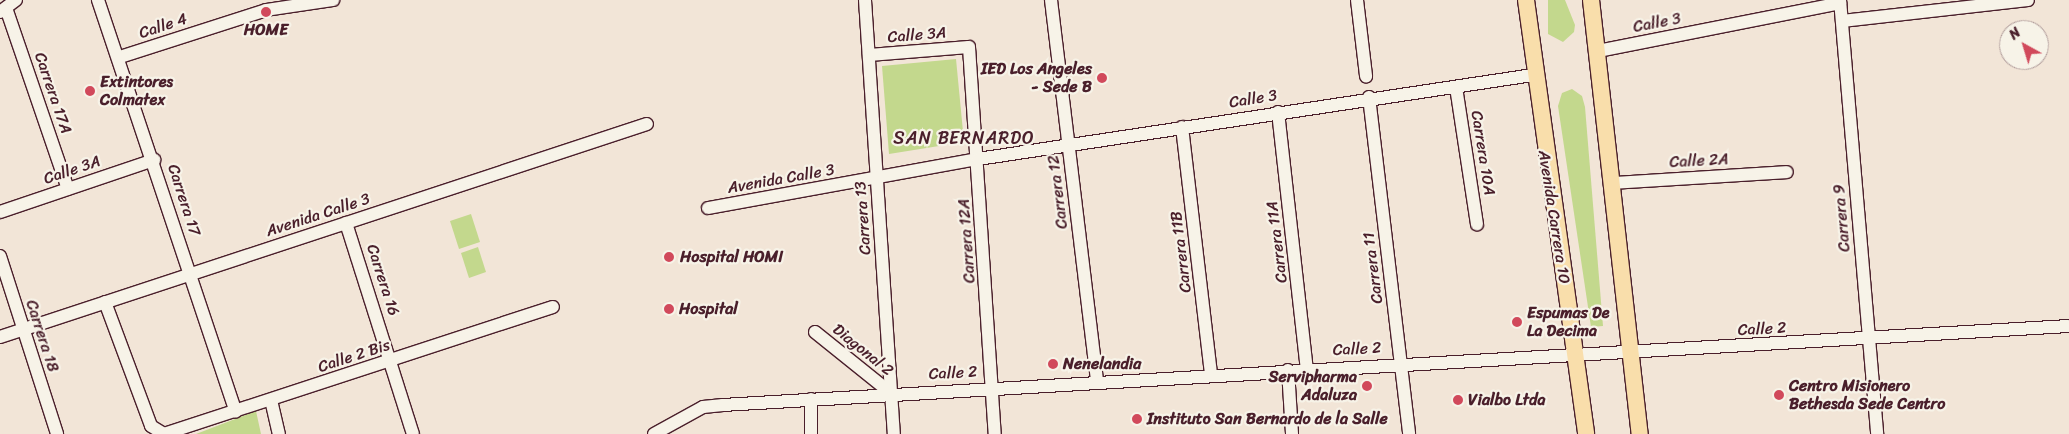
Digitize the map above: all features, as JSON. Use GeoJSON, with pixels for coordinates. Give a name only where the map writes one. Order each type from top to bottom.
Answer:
{"type":"FeatureCollection","features":[{"type":"Feature","properties":{"kind":"main road","name":"Avenida Carrera 10"},"geometry":{"type":"LineString","coordinates":[[1526,0],[1534,75],[1586,434]]}},
{"type":"Feature","properties":{"kind":"main road"},"geometry":{"type":"LineString","coordinates":[[1591,0],[1640,434]]}},
{"type":"Feature","properties":{"kind":"street","name":"Carrera 17"},"geometry":{"type":"LineString","coordinates":[[98,0],[120,57],[236,412]]}},
{"type":"Feature","properties":{"kind":"street","name":"Calle 4"},"geometry":{"type":"LineString","coordinates":[[120,57],[264,5],[333,0]]}},
{"type":"Feature","properties":{"kind":"street","name":"Carrera 13"},"geometry":{"type":"LineString","coordinates":[[865,0],[894,434]]}},
{"type":"Feature","properties":{"kind":"street","name":"Carrera 12"},"geometry":{"type":"LineString","coordinates":[[1051,0],[1097,381]]}},
{"type":"Feature","properties":{"kind":"street"},"geometry":{"type":"LineString","coordinates":[[1358,0],[1366,76]]}},
{"type":"Feature","properties":{"kind":"street"},"geometry":{"type":"LineString","coordinates":[[1842,21],[2028,0]]}},
{"type":"Feature","properties":{"kind":"street","name":"Calle 3"},"geometry":{"type":"LineString","coordinates":[[1598,51],[1840,1]]}},
{"type":"Feature","properties":{"kind":"street","name":"Carrera 9"},"geometry":{"type":"LineString","coordinates":[[1840,1],[1868,340],[1878,434]]}},
{"type":"Feature","properties":{"kind":"street","name":"Carrera 17A"},"geometry":{"type":"LineString","coordinates":[[8,7],[68,189]]}},
{"type":"Feature","properties":{"kind":"street","name":"Calle 3A"},"geometry":{"type":"LineString","coordinates":[[868,55],[969,47]]}},
{"type":"Feature","properties":{"kind":"street","name":"Carrera 12A"},"geometry":{"type":"LineString","coordinates":[[969,47],[978,158],[995,434]]}},
{"type":"Feature","properties":{"kind":"street","name":"Calle 3"},"geometry":{"type":"LineString","coordinates":[[978,158],[1369,97],[1456,87],[1534,75]]}},
{"type":"Feature","properties":{"kind":"street","name":"Carrera 10A"},"geometry":{"type":"LineString","coordinates":[[1456,87],[1478,224]]}},
{"type":"Feature","properties":{"kind":"street","name":"Carrera 11"},"geometry":{"type":"LineString","coordinates":[[1369,97],[1409,434]]}},
{"type":"Feature","properties":{"kind":"street","name":"Carrera 11A"},"geometry":{"type":"LineString","coordinates":[[1278,112],[1307,369]]}},
{"type":"Feature","properties":{"kind":"street","name":"Avenida Calle 3"},"geometry":{"type":"LineString","coordinates":[[0,337],[647,124]]}},
{"type":"Feature","properties":{"kind":"street","name":"Carrera 11B"},"geometry":{"type":"LineString","coordinates":[[1182,127],[1211,374]]}},
{"type":"Feature","properties":{"kind":"street","name":"Avenida Calle 3"},"geometry":{"type":"LineString","coordinates":[[708,208],[877,179],[978,158]]}},
{"type":"Feature","properties":{"kind":"street","name":"Calle 3A"},"geometry":{"type":"LineString","coordinates":[[0,212],[154,160]]}},
{"type":"Feature","properties":{"kind":"street","name":"Calle 2A"},"geometry":{"type":"LineString","coordinates":[[1613,182],[1787,172]]}},
{"type":"Feature","properties":{"kind":"street","name":"Carrera 16"},"geometry":{"type":"LineString","coordinates":[[346,223],[392,360],[413,434]]}},
{"type":"Feature","properties":{"kind":"street","name":"Carrera 18"},"geometry":{"type":"LineString","coordinates":[[0,256],[55,432]]}},
{"type":"Feature","properties":{"kind":"street"},"geometry":{"type":"LineString","coordinates":[[106,302],[149,430]]}},
{"type":"Feature","properties":{"kind":"street","name":"Calle 2 Bis"},"geometry":{"type":"LineString","coordinates":[[149,430],[164,434],[553,307]]}},
{"type":"Feature","properties":{"kind":"street","name":"Calle 2"},"geometry":{"type":"LineString","coordinates":[[654,434],[703,407],[891,393],[1211,374],[1868,340],[2069,326]]}},
{"type":"Feature","properties":{"kind":"street","name":"Diagonal 2"},"geometry":{"type":"LineString","coordinates":[[816,332],[891,393]]}},
{"type":"Feature","properties":{"kind":"street"},"geometry":{"type":"LineString","coordinates":[[1288,370],[1292,434]]}},
{"type":"Feature","properties":{"kind":"street"},"geometry":{"type":"LineString","coordinates":[[811,399],[811,434]]}},
{"type":"Feature","properties":{"kind":"street"},"geometry":{"type":"LineString","coordinates":[[271,400],[279,434]]}},
{"type":"Feature","properties":{"kind":"green space"},"geometry":{"type":"Polygon","coordinates":[[[1548,0],[1565,0],[1575,25],[1574,32],[1563,42],[1548,34],[1548,0]]]}},
{"type":"Feature","properties":{"kind":"green space"},"geometry":{"type":"Polygon","coordinates":[[[956,59],[964,142],[889,154],[882,66],[956,59]]]}},
{"type":"Feature","properties":{"kind":"green space"},"geometry":{"type":"Polygon","coordinates":[[[1572,89],[1582,96],[1585,107],[1603,326],[1591,327],[1558,106],[1562,93],[1572,89]]]}},
{"type":"Feature","properties":{"kind":"green space"},"geometry":{"type":"Polygon","coordinates":[[[471,214],[480,242],[459,249],[450,221],[471,214]]]}},
{"type":"Feature","properties":{"kind":"green space"},"geometry":{"type":"Polygon","coordinates":[[[478,247],[486,272],[469,278],[461,253],[478,247]]]}},
{"type":"Feature","properties":{"kind":"green space"},"geometry":{"type":"Polygon","coordinates":[[[256,411],[261,434],[196,434],[256,411]]]}},
{"type":"Feature","properties":{"kind":"place","name":"HOME"},"geometry":{"type":"Point","coordinates":[266,12]}},
{"type":"Feature","properties":{"kind":"place","name":"IED Los Angeles - Sede B"},"geometry":{"type":"Point","coordinates":[1102,78]}},
{"type":"Feature","properties":{"kind":"place","name":"Extintores Colmatex"},"geometry":{"type":"Point","coordinates":[90,91]}},
{"type":"Feature","properties":{"kind":"place","name":"Hospital HOMI"},"geometry":{"type":"Point","coordinates":[669,257]}},
{"type":"Feature","properties":{"kind":"place","name":"Hospital"},"geometry":{"type":"Point","coordinates":[669,309]}},
{"type":"Feature","properties":{"kind":"place","name":"Espumas De La Decima"},"geometry":{"type":"Point","coordinates":[1517,322]}},
{"type":"Feature","properties":{"kind":"place","name":"Nenelandia"},"geometry":{"type":"Point","coordinates":[1053,364]}},
{"type":"Feature","properties":{"kind":"place","name":"Servipharma Adaluza"},"geometry":{"type":"Point","coordinates":[1367,386]}},
{"type":"Feature","properties":{"kind":"place","name":"Centro Misionero Bethesda Sede Centro"},"geometry":{"type":"Point","coordinates":[1779,395]}},
{"type":"Feature","properties":{"kind":"place","name":"Vialbo Ltda"},"geometry":{"type":"Point","coordinates":[1458,400]}},
{"type":"Feature","properties":{"kind":"place","name":"Instituto San Bernardo de la Salle"},"geometry":{"type":"Point","coordinates":[1137,419]}},
{"type":"Feature","properties":{"kind":"district","name":"SAN BERNARDO"},"geometry":{"type":"Point","coordinates":[964,138]}}]}
